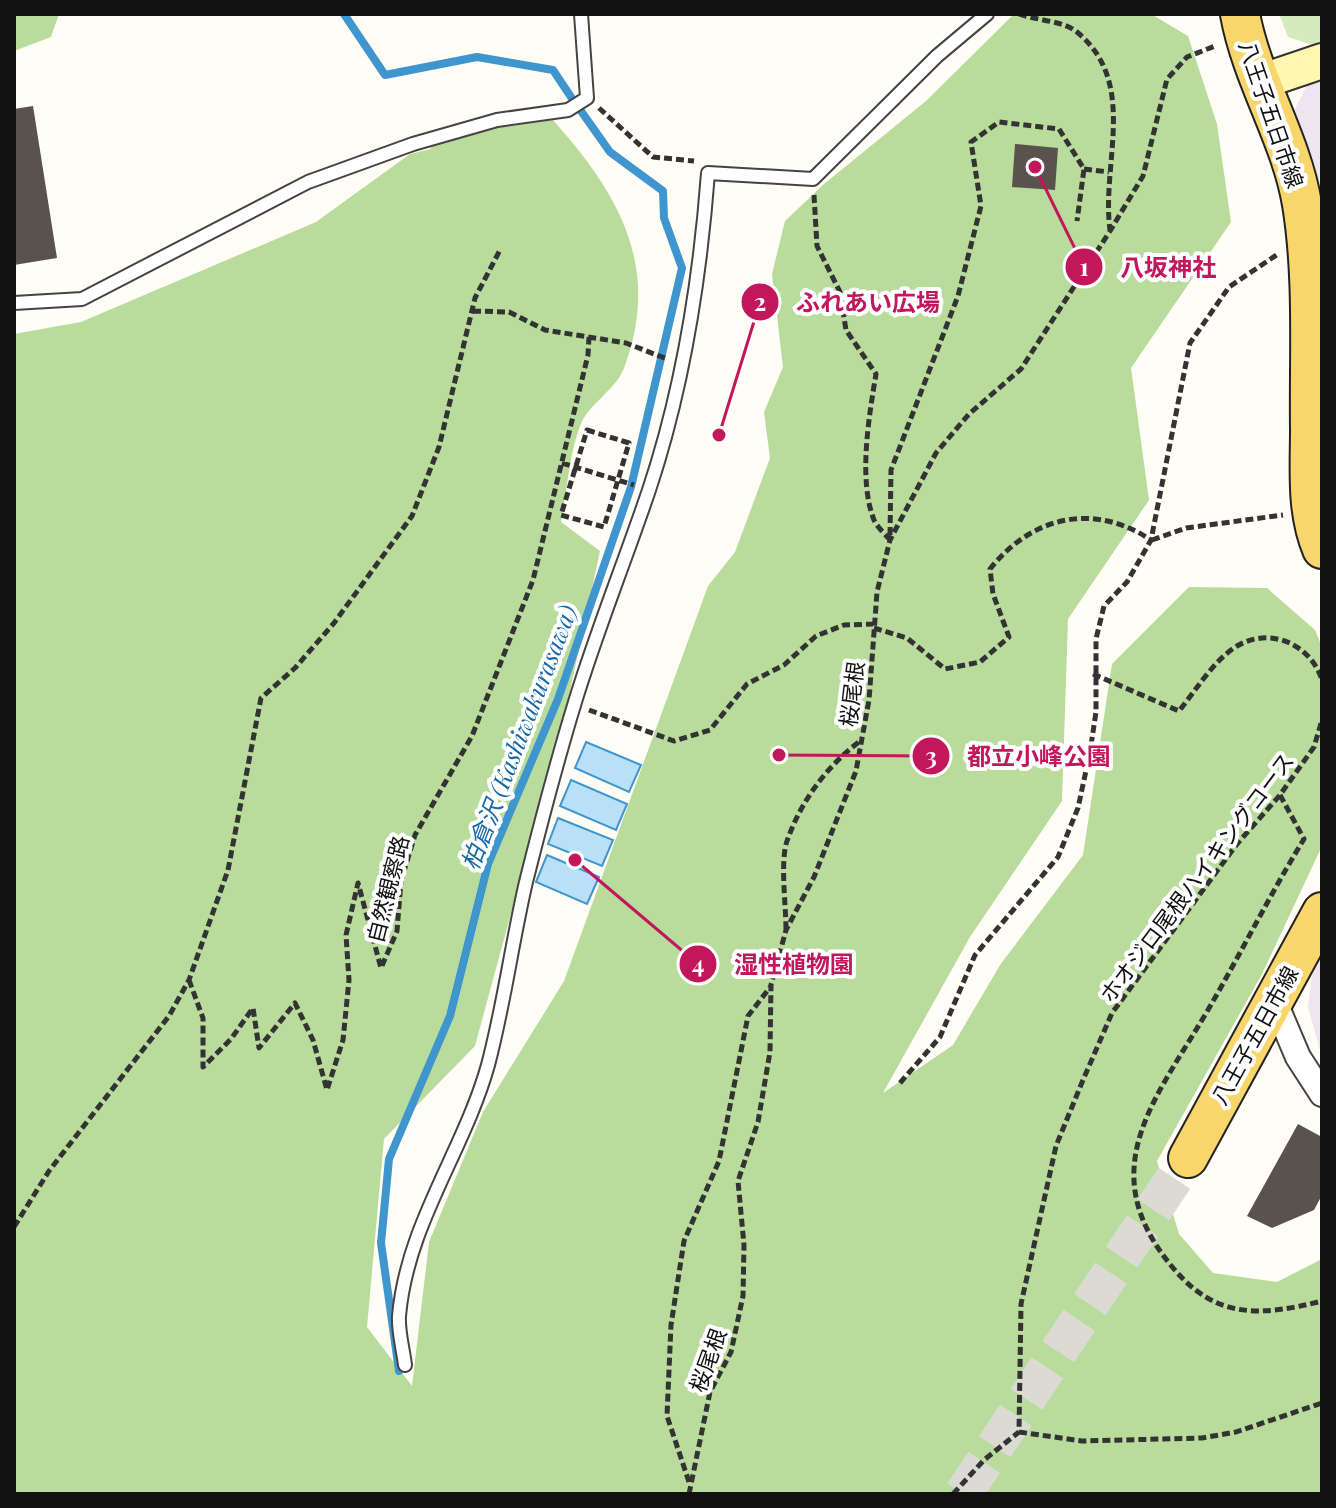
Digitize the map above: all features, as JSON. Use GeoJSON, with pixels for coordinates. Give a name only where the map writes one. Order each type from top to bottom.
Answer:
{"type":"FeatureCollection","features":[{"type":"Feature","properties":{"kind":"main road","name":"八王子五日市線"},"geometry":{"type":"LineString","coordinates":[[1231,29],[1260,82],[1295,169],[1307,244],[1311,509],[1322,549]]}},
{"type":"Feature","properties":{"kind":"main road","name":"八王子五日市線"},"geometry":{"type":"LineString","coordinates":[[1188,1158],[1322,912]]}},
{"type":"Feature","properties":{"kind":"street"},"geometry":{"type":"LineString","coordinates":[[1260,82],[1322,61]]}},
{"type":"Feature","properties":{"kind":"street"},"geometry":{"type":"LineString","coordinates":[[1273,998],[1298,1057],[1322,1094]]}},
{"type":"Feature","properties":{"kind":"lane"},"geometry":{"type":"LineString","coordinates":[[14,303],[82,299],[308,182],[413,144],[497,120],[568,110],[587,98],[581,14]]}},
{"type":"Feature","properties":{"kind":"lane"},"geometry":{"type":"LineString","coordinates":[[405,1365],[398,1318],[421,1218],[449,1165],[487,1066],[526,882],[574,704],[611,590],[649,489],[683,360],[702,260],[708,173],[813,179],[937,56],[987,14]]}},
{"type":"Feature","properties":{"kind":"path"},"geometry":{"type":"LineString","coordinates":[[1019,14],[1076,30],[1104,64],[1114,93],[1109,172],[1110,231]]}},
{"type":"Feature","properties":{"kind":"path","name":"桜尾根"},"geometry":{"type":"LineString","coordinates":[[689,1494],[710,1392],[731,1352],[743,1296],[744,1245],[738,1181],[758,1122],[770,1052],[771,985],[786,930],[814,877],[856,771],[869,700],[873,626],[890,540],[936,453],[969,414],[1021,369],[1110,231],[1143,176],[1167,79],[1187,57],[1231,29]]}},
{"type":"Feature","properties":{"kind":"path"},"geometry":{"type":"LineString","coordinates":[[587,98],[653,157],[702,161]]}},
{"type":"Feature","properties":{"kind":"path"},"geometry":{"type":"LineString","coordinates":[[890,540],[891,470],[918,394],[949,324],[981,206],[971,142],[999,122],[1059,129],[1084,169],[1077,221]]}},
{"type":"Feature","properties":{"kind":"path"},"geometry":{"type":"LineString","coordinates":[[1084,169],[1109,172]]}},
{"type":"Feature","properties":{"kind":"path"},"geometry":{"type":"LineString","coordinates":[[813,179],[817,246],[840,292],[846,330],[876,374],[866,432],[866,468],[874,521],[890,540]]}},
{"type":"Feature","properties":{"kind":"path"},"geometry":{"type":"LineString","coordinates":[[14,1227],[49,1171],[169,1016],[189,980],[228,870],[261,698],[295,668],[334,623],[412,516],[439,447],[473,311],[500,250]]}},
{"type":"Feature","properties":{"kind":"path"},"geometry":{"type":"LineString","coordinates":[[900,1083],[940,1037],[975,955],[1058,857],[1078,808],[1096,712],[1093,674],[1096,639],[1104,606],[1127,582],[1151,540],[1190,343],[1229,287],[1252,270],[1289,251]]}},
{"type":"Feature","properties":{"kind":"path"},"geometry":{"type":"LineString","coordinates":[[473,311],[509,312],[545,330],[626,343],[653,356]]}},
{"type":"Feature","properties":{"kind":"path","name":"自然観察路"},"geometry":{"type":"LineString","coordinates":[[189,980],[203,1018],[203,1067],[231,1039],[253,1008],[259,1048],[295,1003],[313,1040],[327,1090],[343,1040],[349,980],[346,935],[358,883],[381,968],[397,931],[401,881],[415,835],[472,736],[533,580],[588,355],[589,337]]}},
{"type":"Feature","properties":{"kind":"path"},"geometry":{"type":"LineString","coordinates":[[587,430],[629,443],[622,481],[604,527],[561,515],[575,467],[587,430]]}},
{"type":"Feature","properties":{"kind":"path"},"geometry":{"type":"LineString","coordinates":[[562,463],[622,481]]}},
{"type":"Feature","properties":{"kind":"path"},"geometry":{"type":"LineString","coordinates":[[574,704],[674,741],[710,730],[747,684],[784,665],[816,636],[844,625],[873,626],[907,638],[945,669],[980,662],[1009,637],[993,594],[990,569],[1003,553],[1032,533],[1058,522],[1084,517],[1120,522],[1151,540],[1186,528],[1311,509]]}},
{"type":"Feature","properties":{"kind":"path"},"geometry":{"type":"LineString","coordinates":[[1093,674],[1179,711],[1212,670],[1238,646],[1265,639],[1285,641],[1303,648],[1317,665],[1322,680]]}},
{"type":"Feature","properties":{"kind":"path","name":"ホオジロ尾根ハイキングコース"},"geometry":{"type":"LineString","coordinates":[[1019,1432],[1021,1304],[1056,1146],[1077,1093],[1112,1013],[1211,877],[1280,795],[1314,747],[1322,720]]}},
{"type":"Feature","properties":{"kind":"path"},"geometry":{"type":"LineString","coordinates":[[786,930],[786,843],[814,787],[831,764],[862,740]]}},
{"type":"Feature","properties":{"kind":"path"},"geometry":{"type":"LineString","coordinates":[[1280,795],[1304,839]]}},
{"type":"Feature","properties":{"kind":"path"},"geometry":{"type":"LineString","coordinates":[[690,1485],[667,1416],[671,1325],[684,1241],[719,1161],[748,1016],[771,985]]}},
{"type":"Feature","properties":{"kind":"path"},"geometry":{"type":"LineString","coordinates":[[953,1494],[984,1460],[1019,1432],[1082,1441],[1202,1438],[1236,1432],[1322,1403]]}},
{"type":"Feature","properties":{"kind":"shaded area"},"geometry":{"type":"Polygon","coordinates":[[[1322,76],[1322,217],[1291,117],[1309,81],[1322,76]]]}},
{"type":"Feature","properties":{"kind":"shaded area"},"geometry":{"type":"Polygon","coordinates":[[[1322,955],[1322,1057],[1308,1007],[1312,975],[1322,955]]]}},
{"type":"Feature","properties":{"kind":"green space"},"geometry":{"type":"Polygon","coordinates":[[[14,14],[59,14],[51,37],[14,51],[14,14]]]}},
{"type":"Feature","properties":{"kind":"green space"},"geometry":{"type":"Polygon","coordinates":[[[1014,14],[1151,14],[1188,36],[1217,124],[1231,222],[1131,368],[1149,500],[1068,619],[1062,801],[970,937],[883,1093],[953,1045],[1000,965],[1083,855],[1112,664],[1189,587],[1267,588],[1315,630],[1322,647],[1322,846],[1262,974],[1157,1161],[1179,1234],[1213,1273],[1277,1282],[1322,1259],[1322,1494],[14,1494],[14,334],[81,322],[316,222],[410,154],[431,149],[427,137],[553,120],[597,176],[628,234],[636,265],[638,297],[635,331],[620,376],[580,426],[561,522],[600,551],[565,714],[475,1046],[384,1139],[367,1327],[412,1386],[429,1242],[483,1112],[564,981],[708,586],[735,552],[770,458],[764,412],[783,367],[772,274],[785,221],[824,184],[926,101],[1014,14]]]}},
{"type":"Feature","properties":{"kind":"green space"},"geometry":{"type":"Polygon","coordinates":[[[1279,14],[1322,14],[1322,42],[1312,45],[1288,37],[1279,14]]]}},
{"type":"Feature","properties":{"kind":"water"},"geometry":{"type":"Polygon","coordinates":[[[586,742],[641,765],[629,792],[575,768],[586,742]]]}},
{"type":"Feature","properties":{"kind":"water"},"geometry":{"type":"Polygon","coordinates":[[[571,780],[627,804],[616,830],[560,806],[571,780]]]}},
{"type":"Feature","properties":{"kind":"water"},"geometry":{"type":"Polygon","coordinates":[[[558,818],[613,840],[602,866],[548,844],[558,818]]]}},
{"type":"Feature","properties":{"kind":"water"},"geometry":{"type":"Polygon","coordinates":[[[547,855],[599,877],[587,904],[536,882],[547,855]]]}},
{"type":"Feature","properties":{"kind":"building"},"geometry":{"type":"Polygon","coordinates":[[[33,106],[57,258],[14,265],[14,109],[33,106]]]}},
{"type":"Feature","properties":{"kind":"building"},"geometry":{"type":"Polygon","coordinates":[[[1015,144],[1058,148],[1055,190],[1012,187],[1015,144]]]}},
{"type":"Feature","properties":{"kind":"building"},"geometry":{"type":"Polygon","coordinates":[[[1298,1124],[1322,1137],[1322,1195],[1314,1210],[1272,1228],[1247,1216],[1298,1124]]]}},
{"type":"Feature","properties":{"kind":"waterway","name":"柏倉沢 (Kashiwakurasawa)"},"geometry":{"type":"LineString","coordinates":[[344,14],[385,75],[477,57],[553,70],[571,97]]}},
{"type":"Feature","properties":{"kind":"waterway","name":"柏倉沢 (Kashiwakurasawa)"},"geometry":{"type":"LineString","coordinates":[[399,1371],[381,1243],[389,1159],[450,1016],[488,864],[558,699],[631,487],[682,268],[664,218],[663,191],[610,152],[576,104]]}},
{"type":"Feature","properties":{"kind":"tunnel"},"geometry":{"type":"LineString","coordinates":[[963,1494],[1188,1158]]}},
{"type":"Feature","properties":{"kind":"place","name":"八坂神社"},"geometry":{"type":"Point","coordinates":[1035,167]}},
{"type":"Feature","properties":{"kind":"place","name":"ふれあい広場"},"geometry":{"type":"Point","coordinates":[719,435]}},
{"type":"Feature","properties":{"kind":"place","name":"都立小峰公園"},"geometry":{"type":"Point","coordinates":[779,755]}},
{"type":"Feature","properties":{"kind":"place","name":"湿性植物園"},"geometry":{"type":"Point","coordinates":[575,860]}}]}
